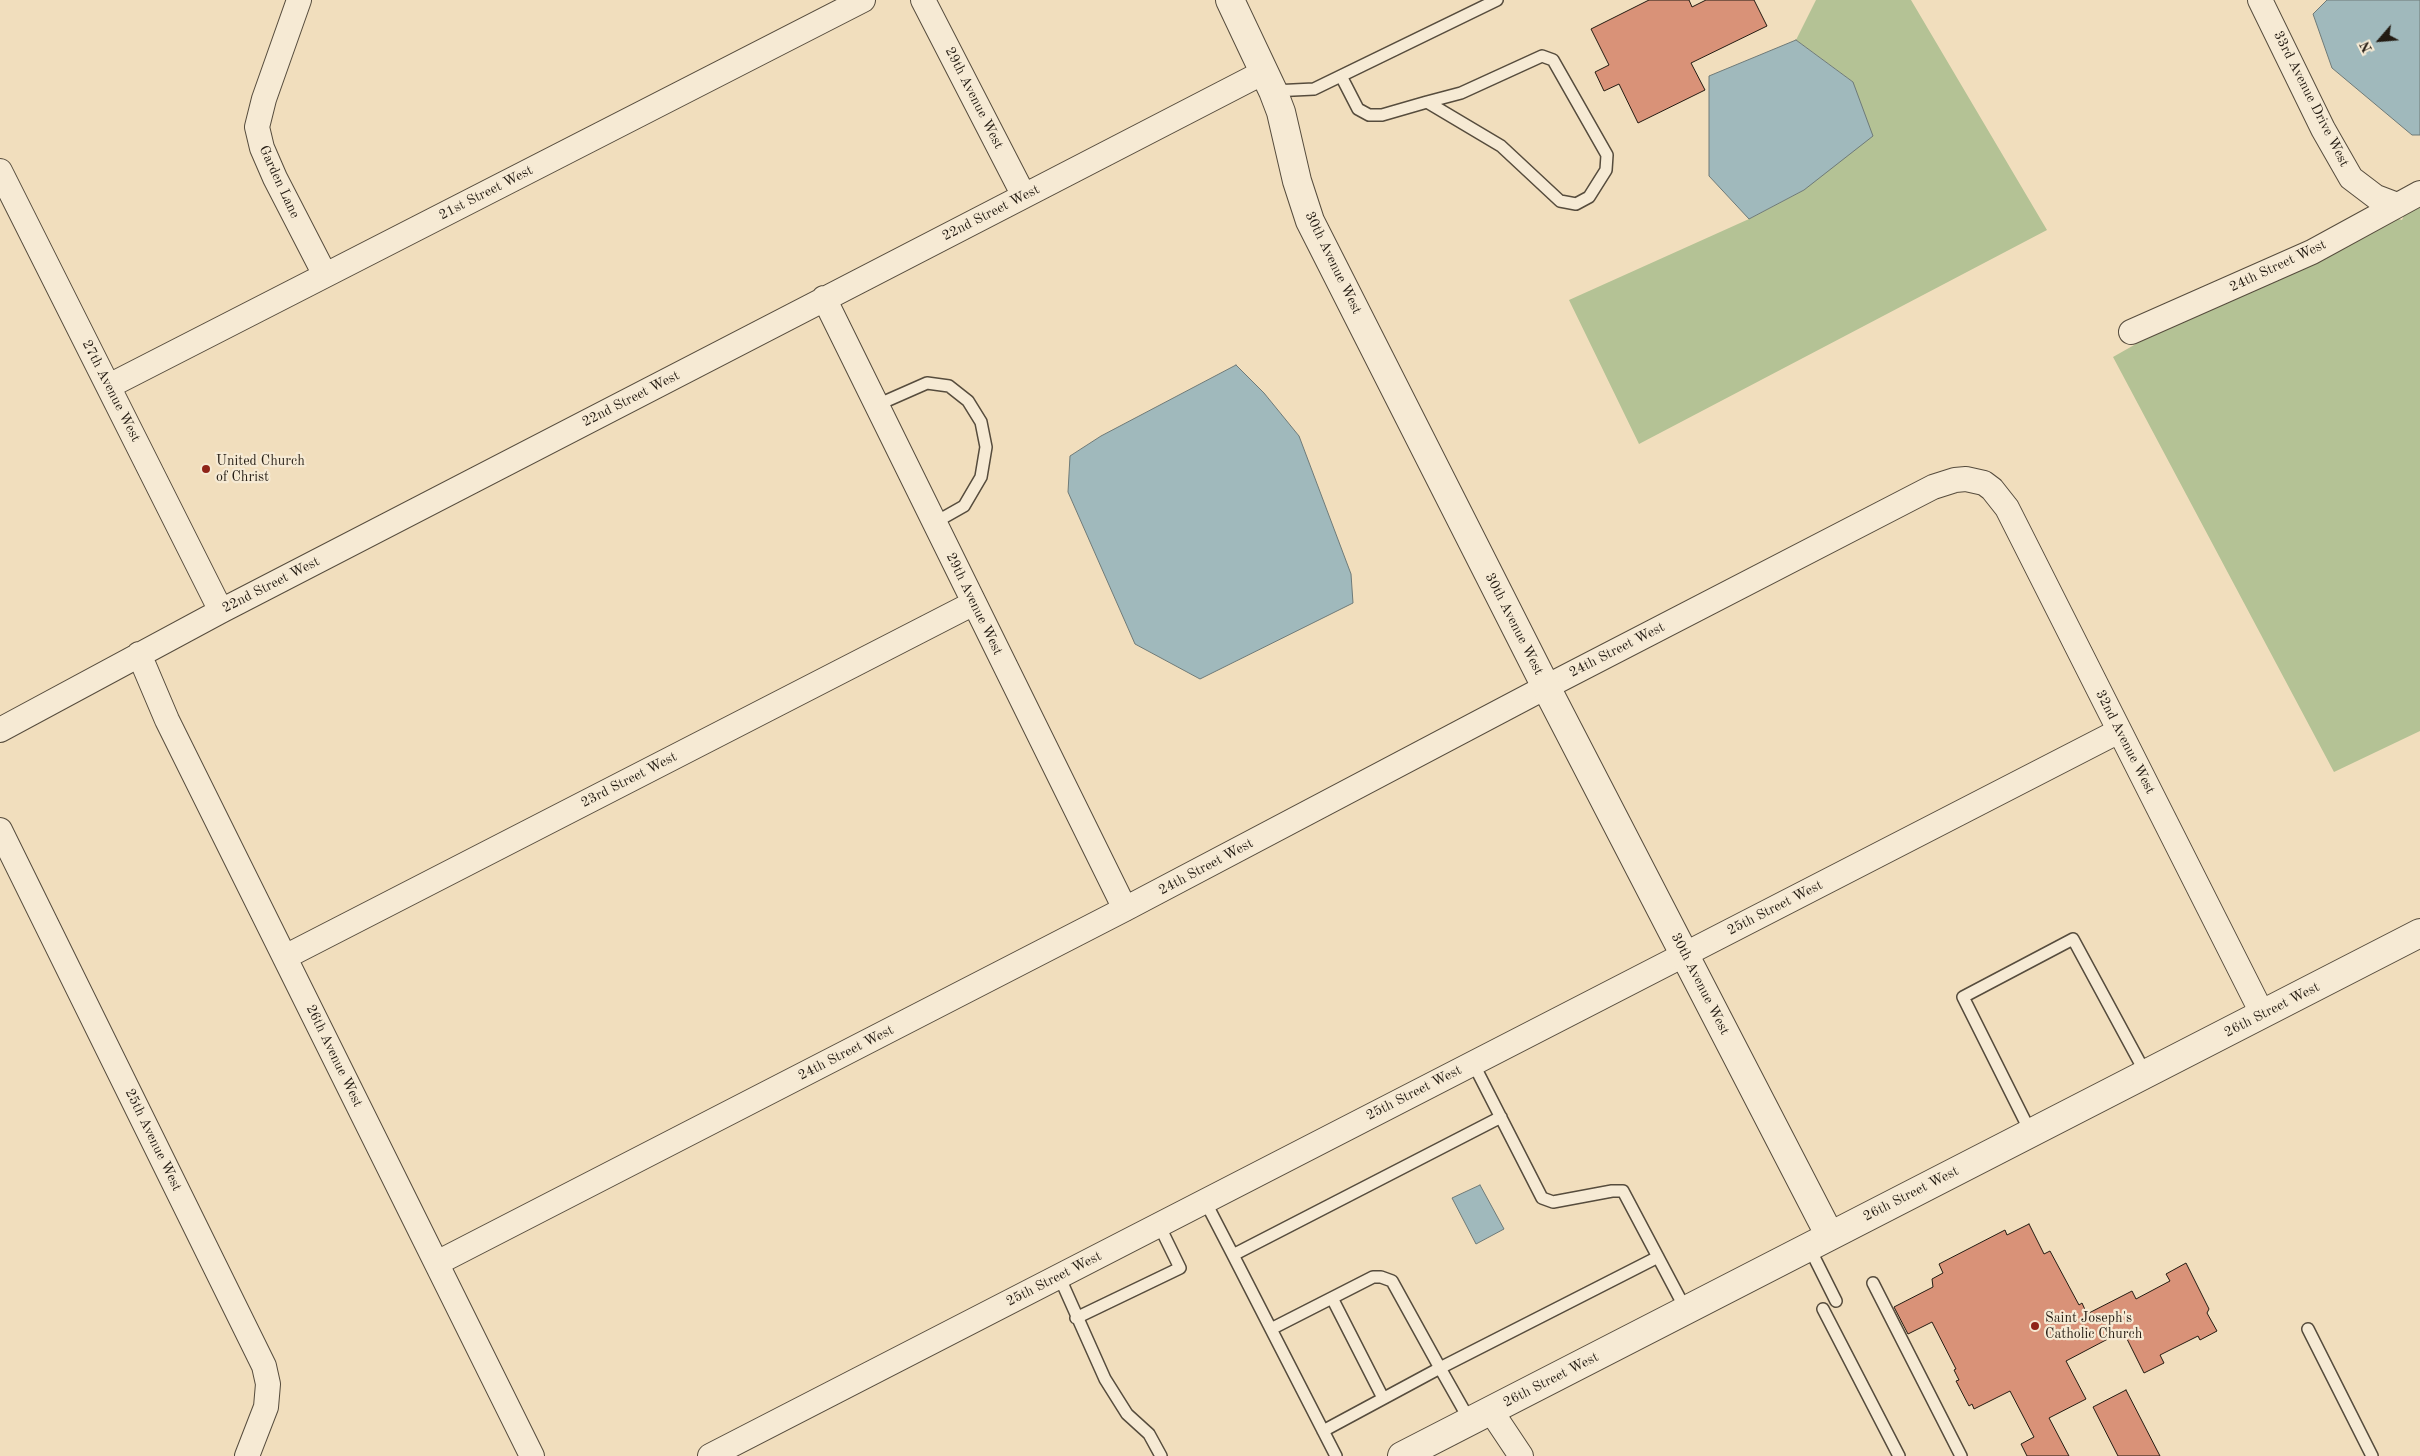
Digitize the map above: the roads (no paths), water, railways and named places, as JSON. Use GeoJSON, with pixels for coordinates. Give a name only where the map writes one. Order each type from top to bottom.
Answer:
{"type":"FeatureCollection","features":[{"type":"Feature","properties":{"kind":"street","name":"Garden Lane"},"geometry":{"type":"LineString","coordinates":[[299,0],[264,99],[258,127],[262,148],[275,178],[325,275]]}},
{"type":"Feature","properties":{"kind":"street","name":"21st Street West"},"geometry":{"type":"LineString","coordinates":[[108,386],[863,0]]}},
{"type":"Feature","properties":{"kind":"street","name":"29th Avenue West"},"geometry":{"type":"LineString","coordinates":[[923,0],[1024,196]]}},
{"type":"Feature","properties":{"kind":"street","name":"30th Avenue West"},"geometry":{"type":"LineString","coordinates":[[1230,0],[1269,81],[1280,112],[1297,181],[1310,221],[1546,687],[1685,955],[1819,1241]]}},
{"type":"Feature","properties":{"kind":"street","name":"33rd Avenue Drive West"},"geometry":{"type":"LineString","coordinates":[[2260,0],[2323,129],[2350,178],[2376,197],[2396,205]]}},
{"type":"Feature","properties":{"kind":"street","name":"22nd Street West"},"geometry":{"type":"LineString","coordinates":[[0,730],[221,611],[824,298],[1024,196],[1269,81]]}},
{"type":"Feature","properties":{"kind":"street","name":"27th Avenue West"},"geometry":{"type":"LineString","coordinates":[[0,171],[221,611]]}},
{"type":"Feature","properties":{"kind":"street","name":"24th Street West"},"geometry":{"type":"LineString","coordinates":[[2131,332],[2312,252],[2420,192]]}},
{"type":"Feature","properties":{"kind":"street","name":"29th Avenue West"},"geometry":{"type":"LineString","coordinates":[[824,298],[1125,909]]}},
{"type":"Feature","properties":{"kind":"street","name":"24th Street West"},"geometry":{"type":"LineString","coordinates":[[437,1263],[1125,909],[1546,687],[1933,487],[1955,480],[1976,480]]}},
{"type":"Feature","properties":{"kind":"street","name":"32nd Avenue West"},"geometry":{"type":"LineString","coordinates":[[1976,480],[1992,489],[2007,508],[2263,1015]]}},
{"type":"Feature","properties":{"kind":"street","name":"23rd Street West"},"geometry":{"type":"LineString","coordinates":[[285,957],[974,604]]}},
{"type":"Feature","properties":{"kind":"street","name":"26th Avenue West"},"geometry":{"type":"LineString","coordinates":[[139,654],[167,720],[532,1456]]}},
{"type":"Feature","properties":{"kind":"street","name":"25th Street West"},"geometry":{"type":"LineString","coordinates":[[710,1456],[2119,731]]}},
{"type":"Feature","properties":{"kind":"street","name":"25th Avenue West"},"geometry":{"type":"LineString","coordinates":[[0,830],[264,1366],[268,1384],[266,1407],[247,1456]]}},
{"type":"Feature","properties":{"kind":"street","name":"26th Street West"},"geometry":{"type":"LineString","coordinates":[[1402,1456],[2146,1074],[2418,939]]}},
{"type":"Feature","properties":{"kind":"street"},"geometry":{"type":"LineString","coordinates":[[1481,1416],[1521,1456]]}},
{"type":"Feature","properties":{"kind":"lane"},"geometry":{"type":"LineString","coordinates":[[1269,81],[1314,88],[1497,0]]}},
{"type":"Feature","properties":{"kind":"lane"},"geometry":{"type":"LineString","coordinates":[[1341,76],[1358,109],[1369,115],[1382,115],[1427,102],[1461,93],[1542,56],[1553,60],[1607,155],[1606,170],[1589,197],[1576,204],[1560,201],[1501,146],[1427,102]]}},
{"type":"Feature","properties":{"kind":"lane"},"geometry":{"type":"LineString","coordinates":[[877,405],[927,383],[949,386],[968,401],[981,422],[986,447],[981,477],[964,506],[934,523]]}},
{"type":"Feature","properties":{"kind":"lane"},"geometry":{"type":"LineString","coordinates":[[2031,1133],[1963,997],[2073,939],[2146,1074]]}},
{"type":"Feature","properties":{"kind":"lane"},"geometry":{"type":"LineString","coordinates":[[1473,1063],[1542,1198],[1553,1202],[1612,1191],[1623,1192],[1686,1310]]}},
{"type":"Feature","properties":{"kind":"lane"},"geometry":{"type":"LineString","coordinates":[[1233,1255],[1501,1117]]}},
{"type":"Feature","properties":{"kind":"lane"},"geometry":{"type":"LineString","coordinates":[[1205,1201],[1336,1456]]}},
{"type":"Feature","properties":{"kind":"lane"},"geometry":{"type":"LineString","coordinates":[[1076,1318],[1180,1268],[1159,1225]]}},
{"type":"Feature","properties":{"kind":"lane"},"geometry":{"type":"LineString","coordinates":[[1819,1241],[1836,1301]]}},
{"type":"Feature","properties":{"kind":"lane"},"geometry":{"type":"LineString","coordinates":[[1323,1431],[1440,1368],[1658,1256]]}},
{"type":"Feature","properties":{"kind":"lane"},"geometry":{"type":"LineString","coordinates":[[1059,1276],[1076,1318],[1110,1386],[1127,1414],[1149,1434],[1161,1456]]}},
{"type":"Feature","properties":{"kind":"lane"},"geometry":{"type":"LineString","coordinates":[[1271,1329],[1373,1277],[1381,1277],[1392,1281],[1440,1368],[1481,1416]]}},
{"type":"Feature","properties":{"kind":"lane"},"geometry":{"type":"LineString","coordinates":[[1873,1282],[1961,1456]]}},
{"type":"Feature","properties":{"kind":"lane"},"geometry":{"type":"LineString","coordinates":[[1332,1298],[1384,1398]]}},
{"type":"Feature","properties":{"kind":"lane"},"geometry":{"type":"LineString","coordinates":[[1822,1309],[1899,1456]]}},
{"type":"Feature","properties":{"kind":"lane"},"geometry":{"type":"LineString","coordinates":[[2308,1330],[2372,1456]]}},
{"type":"Feature","properties":{"kind":"water"},"geometry":{"type":"Polygon","coordinates":[[[2327,0],[2420,0],[2420,135],[2412,135],[2332,68],[2313,14],[2327,0]]]}},
{"type":"Feature","properties":{"kind":"water"},"geometry":{"type":"Polygon","coordinates":[[[1796,40],[1853,82],[1873,136],[1804,190],[1749,219],[1709,176],[1709,76],[1796,40]]]}},
{"type":"Feature","properties":{"kind":"water"},"geometry":{"type":"Polygon","coordinates":[[[1236,365],[1264,393],[1299,436],[1351,574],[1353,603],[1200,679],[1135,644],[1068,492],[1070,456],[1101,436],[1236,365]]]}},
{"type":"Feature","properties":{"kind":"water"},"geometry":{"type":"Polygon","coordinates":[[[1480,1185],[1504,1229],[1476,1244],[1452,1198],[1480,1185]]]}},
{"type":"Feature","properties":{"kind":"place","name":"United Church of Christ"},"geometry":{"type":"Point","coordinates":[206,469]}},
{"type":"Feature","properties":{"kind":"place","name":"Saint Joseph's Catholic Church"},"geometry":{"type":"Point","coordinates":[2035,1326]}}]}
